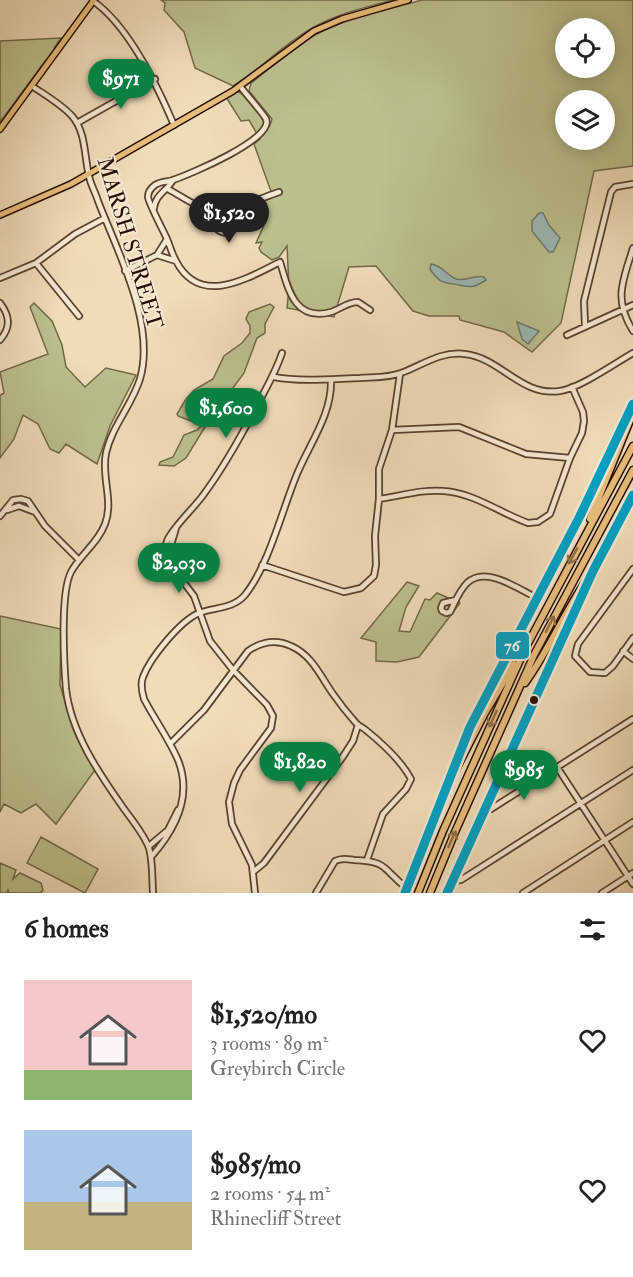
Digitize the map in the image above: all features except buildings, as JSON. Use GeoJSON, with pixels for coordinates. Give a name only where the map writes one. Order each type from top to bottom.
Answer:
{"type":"FeatureCollection","features":[{"type":"Feature","properties":{"kind":"highway"},"geometry":{"type":"LineString","coordinates":[[585,534],[633,413]]}},
{"type":"Feature","properties":{"kind":"highway"},"geometry":{"type":"LineString","coordinates":[[418,893],[440,838],[525,649],[633,446]]}},
{"type":"Feature","properties":{"kind":"highway"},"geometry":{"type":"LineString","coordinates":[[430,893],[516,695],[560,603],[633,470]]}},
{"type":"Feature","properties":{"kind":"highway"},"geometry":{"type":"LineString","coordinates":[[516,695],[532,673],[582,585],[593,571]]}},
{"type":"Feature","properties":{"kind":"highway"},"geometry":{"type":"LineString","coordinates":[[450,781],[485,713],[525,649]]}},
{"type":"Feature","properties":{"kind":"main road"},"geometry":{"type":"LineString","coordinates":[[0,215],[89,174],[240,86],[314,31],[342,19],[408,0]]}},
{"type":"Feature","properties":{"kind":"main road"},"geometry":{"type":"LineString","coordinates":[[0,129],[94,1]]}},
{"type":"Feature","properties":{"kind":"main road"},"geometry":{"type":"LineString","coordinates":[[406,890],[473,720],[580,516],[633,404]]}},
{"type":"Feature","properties":{"kind":"main road"},"geometry":{"type":"LineString","coordinates":[[448,893],[593,571],[633,495]]}},
{"type":"Feature","properties":{"kind":"street"},"geometry":{"type":"LineString","coordinates":[[94,1],[113,19],[154,79],[174,124]]}},
{"type":"Feature","properties":{"kind":"street"},"geometry":{"type":"LineString","coordinates":[[76,123],[154,79]]}},
{"type":"Feature","properties":{"kind":"street","name":"MARSH STREET"},"geometry":{"type":"LineString","coordinates":[[32,86],[63,108],[76,123],[83,141],[89,174],[125,271],[141,323],[144,343],[143,362],[137,387],[106,453],[105,467],[109,504],[105,525],[68,579],[64,594],[65,680],[70,713],[80,737],[148,846],[151,857],[153,893]]}},
{"type":"Feature","properties":{"kind":"street"},"geometry":{"type":"LineString","coordinates":[[240,86],[266,119],[264,131],[253,141],[229,155],[173,180],[157,184],[150,191],[148,200],[176,261],[196,282],[217,287],[231,284],[280,262],[288,291],[299,306],[320,313],[358,302],[370,310]]}},
{"type":"Feature","properties":{"kind":"street"},"geometry":{"type":"LineString","coordinates":[[154,211],[156,198],[168,189],[173,180]]}},
{"type":"Feature","properties":{"kind":"street"},"geometry":{"type":"LineString","coordinates":[[585,326],[584,301],[613,188],[633,184]]}},
{"type":"Feature","properties":{"kind":"street"},"geometry":{"type":"LineString","coordinates":[[168,189],[200,207],[212,209],[236,207],[279,192]]}},
{"type":"Feature","properties":{"kind":"street"},"geometry":{"type":"LineString","coordinates":[[212,209],[215,227],[228,233],[235,229],[238,223],[236,207]]}},
{"type":"Feature","properties":{"kind":"street"},"geometry":{"type":"LineString","coordinates":[[0,278],[36,263],[75,234],[105,218]]}},
{"type":"Feature","properties":{"kind":"street"},"geometry":{"type":"LineString","coordinates":[[125,271],[157,255],[167,239]]}},
{"type":"Feature","properties":{"kind":"street"},"geometry":{"type":"LineString","coordinates":[[633,248],[621,291],[623,309],[633,331]]}},
{"type":"Feature","properties":{"kind":"street"},"geometry":{"type":"LineString","coordinates":[[157,255],[176,261]]}},
{"type":"Feature","properties":{"kind":"street"},"geometry":{"type":"LineString","coordinates":[[36,263],[79,316]]}},
{"type":"Feature","properties":{"kind":"street"},"geometry":{"type":"LineString","coordinates":[[0,303],[7,313],[9,323],[0,340]]}},
{"type":"Feature","properties":{"kind":"street"},"geometry":{"type":"LineString","coordinates":[[567,335],[633,305]]}},
{"type":"Feature","properties":{"kind":"street"},"geometry":{"type":"LineString","coordinates":[[255,893],[249,856],[232,824],[229,802],[240,770],[271,729],[273,716],[267,705],[233,670],[210,641],[193,592],[172,567],[166,556],[165,547],[169,537],[216,477],[273,376],[282,353]]}},
{"type":"Feature","properties":{"kind":"street"},"geometry":{"type":"LineString","coordinates":[[273,376],[294,380],[331,380],[400,374],[436,357],[464,354],[483,359],[519,383],[533,389],[553,392],[572,387],[633,353]]}},
{"type":"Feature","properties":{"kind":"street"},"geometry":{"type":"LineString","coordinates":[[262,565],[344,592],[361,588],[374,576],[379,469],[392,430],[400,374]]}},
{"type":"Feature","properties":{"kind":"street"},"geometry":{"type":"LineString","coordinates":[[151,857],[178,821],[182,802],[183,777],[170,744],[144,699],[143,676],[166,640],[178,627],[200,613],[217,610],[238,602],[249,588],[262,565],[298,473],[324,418],[329,402],[331,380]]}},
{"type":"Feature","properties":{"kind":"street"},"geometry":{"type":"LineString","coordinates":[[379,499],[430,491],[452,492],[467,496],[522,521],[538,522],[550,514],[554,507],[570,458],[582,433],[583,412],[572,387]]}},
{"type":"Feature","properties":{"kind":"street"},"geometry":{"type":"LineString","coordinates":[[392,430],[459,427],[526,454],[570,458]]}},
{"type":"Feature","properties":{"kind":"street"},"geometry":{"type":"LineString","coordinates":[[1,514],[14,506],[24,506],[36,512],[45,526],[79,561]]}},
{"type":"Feature","properties":{"kind":"street"},"geometry":{"type":"LineString","coordinates":[[633,569],[578,644],[575,653],[578,661],[588,671],[600,674],[610,669],[633,638]]}},
{"type":"Feature","properties":{"kind":"street"},"geometry":{"type":"LineString","coordinates":[[456,600],[467,584],[481,577],[499,580],[537,598]]}},
{"type":"Feature","properties":{"kind":"street"},"geometry":{"type":"LineString","coordinates":[[170,744],[204,710],[241,658],[256,645],[268,642],[289,644],[310,660],[334,696],[358,725],[368,731],[392,755],[411,779],[406,789],[383,814],[367,860]]}},
{"type":"Feature","properties":{"kind":"street"},"geometry":{"type":"LineString","coordinates":[[624,651],[633,659]]}},
{"type":"Feature","properties":{"kind":"street"},"geometry":{"type":"LineString","coordinates":[[484,810],[491,809],[633,718]]}},
{"type":"Feature","properties":{"kind":"street"},"geometry":{"type":"LineString","coordinates":[[253,872],[264,863],[342,758],[353,741],[358,725]]}},
{"type":"Feature","properties":{"kind":"street"},"geometry":{"type":"LineString","coordinates":[[557,767],[630,875],[633,884]]}},
{"type":"Feature","properties":{"kind":"street"},"geometry":{"type":"LineString","coordinates":[[452,881],[461,880],[633,770]]}},
{"type":"Feature","properties":{"kind":"street"},"geometry":{"type":"LineString","coordinates":[[148,846],[168,830],[182,802]]}},
{"type":"Feature","properties":{"kind":"street"},"geometry":{"type":"LineString","coordinates":[[523,893],[633,822]]}},
{"type":"Feature","properties":{"kind":"street"},"geometry":{"type":"LineString","coordinates":[[316,893],[335,861],[340,859],[367,860],[385,866],[406,890]]}},
{"type":"Feature","properties":{"kind":"street"},"geometry":{"type":"LineString","coordinates":[[602,893],[630,875]]}},
{"type":"Feature","properties":{"kind":"green space"},"geometry":{"type":"Polygon","coordinates":[[[161,0],[393,0],[350,12],[319,24],[299,36],[233,86],[195,68],[184,32],[164,10],[165,3],[161,0]]]}},
{"type":"Feature","properties":{"kind":"green space"},"geometry":{"type":"Polygon","coordinates":[[[422,0],[633,0],[633,166],[594,171],[561,323],[532,352],[504,332],[460,320],[459,316],[429,316],[413,311],[376,266],[349,267],[334,317],[287,308],[289,288],[287,246],[279,257],[272,260],[261,252],[259,248],[262,242],[256,243],[265,223],[264,201],[273,197],[254,144],[260,139],[249,120],[241,121],[226,97],[236,91],[241,93],[270,125],[272,119],[249,91],[251,83],[315,35],[354,19],[422,0]]]}},
{"type":"Feature","properties":{"kind":"green space"},"geometry":{"type":"Polygon","coordinates":[[[61,38],[54,48],[57,54],[53,59],[46,60],[0,122],[0,41],[61,38]]]}},
{"type":"Feature","properties":{"kind":"green space"},"geometry":{"type":"Polygon","coordinates":[[[34,303],[52,321],[62,345],[66,367],[85,387],[106,368],[136,375],[110,426],[97,464],[66,444],[59,453],[50,449],[38,424],[23,415],[14,439],[0,458],[0,395],[4,393],[0,372],[48,354],[30,307],[34,303]]]}},
{"type":"Feature","properties":{"kind":"green space"},"geometry":{"type":"Polygon","coordinates":[[[270,304],[274,307],[265,324],[265,333],[257,338],[244,373],[208,422],[186,458],[174,466],[159,465],[160,462],[173,457],[184,435],[197,430],[202,425],[201,422],[178,416],[186,399],[194,390],[213,379],[224,356],[242,343],[250,333],[250,326],[246,319],[249,312],[270,304]]]}},
{"type":"Feature","properties":{"kind":"green space"},"geometry":{"type":"Polygon","coordinates":[[[407,582],[419,586],[406,607],[399,631],[410,632],[425,599],[430,600],[437,593],[460,603],[419,657],[397,662],[376,661],[376,642],[361,638],[407,582]]]}},
{"type":"Feature","properties":{"kind":"green space"},"geometry":{"type":"Polygon","coordinates":[[[0,616],[61,629],[60,685],[75,734],[95,770],[56,824],[36,804],[21,813],[4,804],[0,812],[0,616]]]}},
{"type":"Feature","properties":{"kind":"green space"},"geometry":{"type":"Polygon","coordinates":[[[41,837],[98,869],[85,893],[27,863],[41,837]]]}},
{"type":"Feature","properties":{"kind":"green space"},"geometry":{"type":"Polygon","coordinates":[[[0,863],[16,870],[13,879],[20,873],[41,883],[43,890],[41,893],[9,893],[8,890],[7,893],[0,893],[0,863]]]}},
{"type":"Feature","properties":{"kind":"water"},"geometry":{"type":"Polygon","coordinates":[[[539,213],[543,213],[560,238],[553,252],[549,252],[532,231],[532,221],[539,213]]]}},
{"type":"Feature","properties":{"kind":"water"},"geometry":{"type":"Polygon","coordinates":[[[431,264],[438,266],[456,279],[463,280],[481,276],[486,280],[470,287],[445,283],[433,274],[430,269],[431,264]]]}},
{"type":"Feature","properties":{"kind":"water"},"geometry":{"type":"Polygon","coordinates":[[[517,322],[539,331],[528,344],[522,339],[517,322]]]}},
{"type":"Feature","properties":{"kind":"transit line","name":"76"},"geometry":{"type":"LineString","coordinates":[[405,893],[470,727],[580,516],[633,404]]}},
{"type":"Feature","properties":{"kind":"transit line","name":"76"},"geometry":{"type":"LineString","coordinates":[[447,893],[593,571],[633,495]]}}]}
